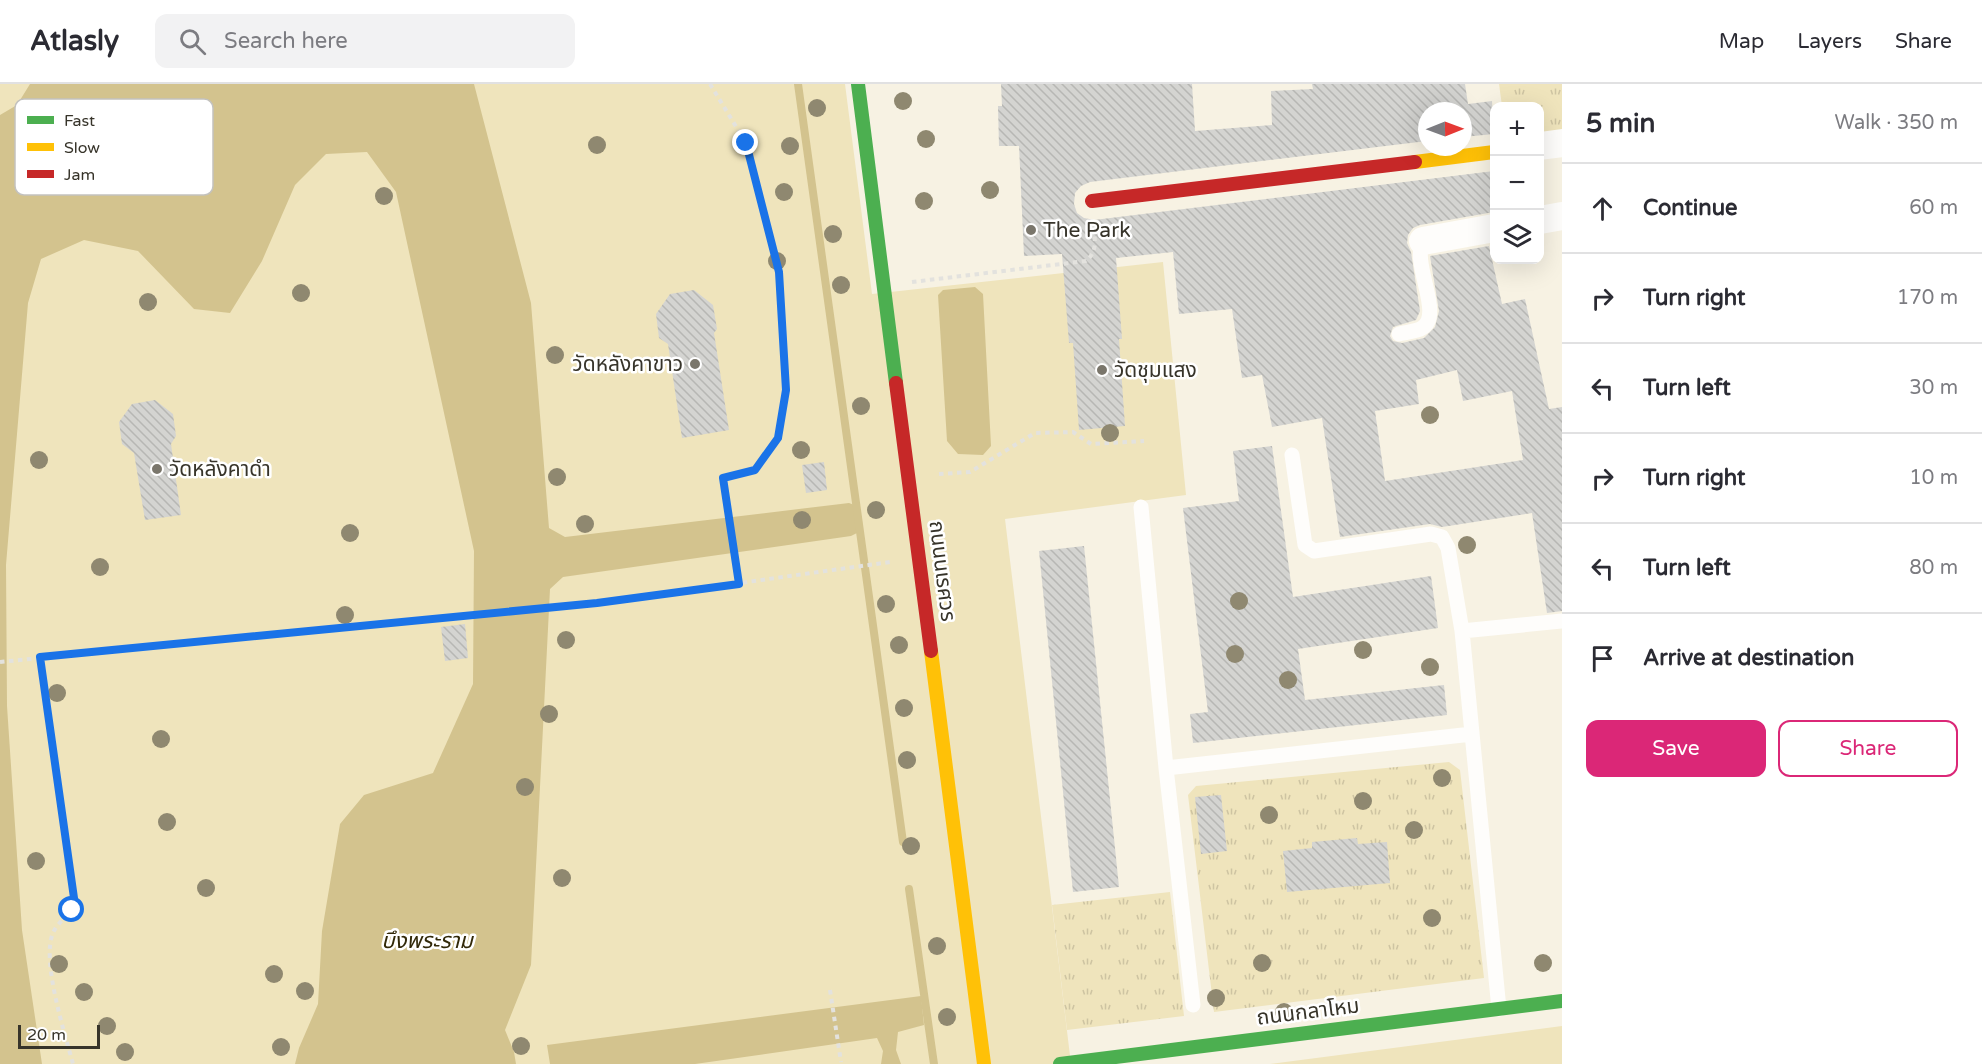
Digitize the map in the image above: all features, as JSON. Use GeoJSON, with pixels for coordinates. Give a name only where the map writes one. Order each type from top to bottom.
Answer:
{"type":"FeatureCollection","features":[{"type":"Feature","properties":{"kind":"street","name":"ถนนนเรศวร"},"geometry":{"type":"LineString","coordinates":[[858,84],[984,1064]]}},
{"type":"Feature","properties":{"kind":"street"},"geometry":{"type":"LineString","coordinates":[[1544,145],[1562,143]]}},
{"type":"Feature","properties":{"kind":"street"},"geometry":{"type":"LineString","coordinates":[[1092,201],[1490,152]]}},
{"type":"Feature","properties":{"kind":"street"},"geometry":{"type":"LineString","coordinates":[[1544,219],[1562,216]]}},
{"type":"Feature","properties":{"kind":"street"},"geometry":{"type":"LineString","coordinates":[[1423,241],[1490,229]]}},
{"type":"Feature","properties":{"kind":"street","name":"ถนนกลาโหม"},"geometry":{"type":"LineString","coordinates":[[1060,1064],[1562,1001]]}},
{"type":"Feature","properties":{"kind":"lane"},"geometry":{"type":"LineString","coordinates":[[1399,334],[1423,328],[1428,322],[1431,310],[1419,260],[1419,247],[1423,241]]}},
{"type":"Feature","properties":{"kind":"lane"},"geometry":{"type":"LineString","coordinates":[[1292,455],[1305,545],[1308,549],[1314,551],[1431,534],[1442,537],[1449,548],[1462,631],[1499,1009]]}},
{"type":"Feature","properties":{"kind":"lane"},"geometry":{"type":"LineString","coordinates":[[1141,507],[1166,768],[1193,1005]]}},
{"type":"Feature","properties":{"kind":"lane"},"geometry":{"type":"LineString","coordinates":[[1462,631],[1562,621]]}},
{"type":"Feature","properties":{"kind":"lane"},"geometry":{"type":"LineString","coordinates":[[1166,768],[1472,734]]}},
{"type":"Feature","properties":{"kind":"path"},"geometry":{"type":"LineString","coordinates":[[711,84],[746,143],[779,272],[786,390],[778,438],[755,470],[723,478],[739,584]]}},
{"type":"Feature","properties":{"kind":"path"},"geometry":{"type":"LineString","coordinates":[[883,285],[1086,261],[1096,248],[1092,201]]}},
{"type":"Feature","properties":{"kind":"path"},"geometry":{"type":"LineString","coordinates":[[908,476],[970,472],[1035,433],[1073,432],[1091,444],[1144,441]]}},
{"type":"Feature","properties":{"kind":"path"},"geometry":{"type":"LineString","coordinates":[[0,662],[597,603],[878,564]]}},
{"type":"Feature","properties":{"kind":"path"},"geometry":{"type":"LineString","coordinates":[[40,657],[74,898],[72,910],[52,933],[49,968],[73,1064]]}},
{"type":"Feature","properties":{"kind":"path"},"geometry":{"type":"LineString","coordinates":[[830,990],[841,1062]]}},
{"type":"Feature","properties":{"kind":"green space"},"geometry":{"type":"Polygon","coordinates":[[[0,84],[845,84],[872,294],[1163,262],[1186,495],[1005,519],[1071,1064],[0,1064],[0,84]]]}},
{"type":"Feature","properties":{"kind":"green space"},"geometry":{"type":"Polygon","coordinates":[[[1499,84],[1562,84],[1562,140],[1544,143],[1544,102],[1501,102],[1499,84]]]}},
{"type":"Feature","properties":{"kind":"green space"},"geometry":{"type":"Polygon","coordinates":[[[1449,762],[1460,770],[1484,978],[1214,1012],[1188,795],[1196,786],[1449,762]]]}},
{"type":"Feature","properties":{"kind":"green space"},"geometry":{"type":"Polygon","coordinates":[[[1170,892],[1184,1016],[1067,1030],[1052,905],[1170,892]]]}},
{"type":"Feature","properties":{"kind":"green space"},"geometry":{"type":"Polygon","coordinates":[[[1562,1026],[1562,1064],[1270,1064],[1562,1026]]]}},
{"type":"Feature","properties":{"kind":"water","name":"บึงพระราม"},"geometry":{"type":"Polygon","coordinates":[[[30,84],[474,84],[531,303],[549,528],[565,537],[849,503],[857,506],[861,531],[851,536],[563,577],[550,589],[531,965],[505,1030],[516,1064],[295,1064],[299,1048],[318,1004],[322,931],[340,824],[364,795],[433,773],[473,684],[474,551],[396,192],[367,152],[326,154],[295,185],[262,261],[230,313],[194,309],[138,251],[84,240],[41,259],[28,303],[6,565],[7,706],[22,930],[42,1064],[0,1064],[0,115],[15,106],[15,195],[213,195],[213,99],[21,99],[30,84]]]}},
{"type":"Feature","properties":{"kind":"water"},"geometry":{"type":"Polygon","coordinates":[[[975,287],[983,294],[991,446],[983,455],[958,454],[947,441],[938,295],[943,290],[975,287]]]}},
{"type":"Feature","properties":{"kind":"water"},"geometry":{"type":"Polygon","coordinates":[[[921,996],[924,1025],[898,1032],[896,1050],[901,1064],[881,1064],[883,1051],[877,1038],[695,1064],[550,1064],[547,1045],[921,996]]]}},
{"type":"Feature","properties":{"kind":"building"},"geometry":{"type":"Polygon","coordinates":[[[1001,84],[1192,84],[1195,131],[1272,125],[1271,91],[1313,89],[1312,84],[1465,84],[1468,102],[1418,102],[1418,142],[1090,182],[1081,186],[1075,193],[1074,204],[1077,213],[1084,218],[1094,220],[1490,171],[1490,213],[1420,225],[1413,228],[1408,235],[1407,243],[1411,252],[1420,311],[1416,320],[1393,327],[1390,336],[1393,341],[1402,343],[1424,338],[1435,327],[1439,311],[1430,256],[1489,246],[1490,264],[1493,264],[1502,304],[1525,299],[1549,409],[1562,407],[1562,611],[1547,613],[1532,513],[1442,527],[1430,524],[1340,537],[1322,418],[1272,427],[1262,375],[1242,378],[1232,309],[1179,314],[1173,252],[1116,258],[1125,426],[1079,430],[1073,343],[1069,343],[1062,254],[1024,256],[1019,146],[999,146],[998,106],[1002,106],[1001,84]],[[1457,370],[1416,380],[1419,404],[1375,411],[1385,481],[1523,460],[1512,391],[1463,401],[1457,370]]]}},
{"type":"Feature","properties":{"kind":"building"},"geometry":{"type":"Polygon","coordinates":[[[1492,101],[1490,102],[1490,134],[1472,136],[1472,104],[1492,101]]]}},
{"type":"Feature","properties":{"kind":"building"},"geometry":{"type":"Polygon","coordinates":[[[694,290],[713,305],[717,329],[714,333],[729,430],[682,438],[668,344],[659,338],[656,314],[670,294],[694,290]]]}},
{"type":"Feature","properties":{"kind":"building"},"geometry":{"type":"Polygon","coordinates":[[[155,400],[173,414],[176,436],[171,444],[181,515],[145,520],[134,453],[122,444],[119,422],[132,404],[155,400]]]}},
{"type":"Feature","properties":{"kind":"building"},"geometry":{"type":"Polygon","coordinates":[[[1272,446],[1293,597],[1431,576],[1438,628],[1298,649],[1305,700],[1444,685],[1447,715],[1193,743],[1190,714],[1208,712],[1183,508],[1239,501],[1233,451],[1272,446]]]}},
{"type":"Feature","properties":{"kind":"building"},"geometry":{"type":"Polygon","coordinates":[[[824,462],[827,490],[806,493],[802,465],[824,462]]]}},
{"type":"Feature","properties":{"kind":"building"},"geometry":{"type":"Polygon","coordinates":[[[1084,546],[1119,887],[1073,892],[1039,551],[1084,546]]]}},
{"type":"Feature","properties":{"kind":"building"},"geometry":{"type":"Polygon","coordinates":[[[465,624],[468,658],[445,661],[441,627],[465,624]]]}},
{"type":"Feature","properties":{"kind":"building"},"geometry":{"type":"Polygon","coordinates":[[[1221,795],[1227,851],[1201,854],[1195,797],[1221,795]]]}},
{"type":"Feature","properties":{"kind":"building"},"geometry":{"type":"Polygon","coordinates":[[[1357,838],[1358,844],[1387,842],[1390,883],[1287,892],[1283,851],[1312,848],[1312,842],[1357,838]]]}},
{"type":"Feature","properties":{"kind":"waterway"},"geometry":{"type":"LineString","coordinates":[[798,84],[903,842]]}},
{"type":"Feature","properties":{"kind":"waterway"},"geometry":{"type":"LineString","coordinates":[[909,889],[934,1064]]}},
{"type":"Feature","properties":{"kind":"traffic: fast"},"geometry":{"type":"LineString","coordinates":[[858,84],[896,383]]}},
{"type":"Feature","properties":{"kind":"traffic: fast"},"geometry":{"type":"LineString","coordinates":[[1060,1064],[1562,1001]]}},
{"type":"Feature","properties":{"kind":"traffic: slow"},"geometry":{"type":"LineString","coordinates":[[1415,162],[1490,153]]}},
{"type":"Feature","properties":{"kind":"traffic: slow"},"geometry":{"type":"LineString","coordinates":[[931,651],[984,1064]]}},
{"type":"Feature","properties":{"kind":"traffic: jam"},"geometry":{"type":"LineString","coordinates":[[1092,201],[1415,162]]}},
{"type":"Feature","properties":{"kind":"traffic: jam"},"geometry":{"type":"LineString","coordinates":[[896,383],[931,651]]}},
{"type":"Feature","properties":{"kind":"place","name":"The Park"},"geometry":{"type":"Point","coordinates":[1031,230]}},
{"type":"Feature","properties":{"kind":"place","name":"วัดหลังคาขาว"},"geometry":{"type":"Point","coordinates":[695,364]}},
{"type":"Feature","properties":{"kind":"place","name":"วัดชุมแสง"},"geometry":{"type":"Point","coordinates":[1102,370]}},
{"type":"Feature","properties":{"kind":"place","name":"วัดหลังคาดำ"},"geometry":{"type":"Point","coordinates":[157,469]}},
{"type":"Feature","properties":{"kind":"route"},"geometry":{"type":"LineString","coordinates":[[72,910],[74,898],[40,657],[597,603],[739,584],[723,478],[755,470],[778,438],[786,390],[779,272],[746,143]]}}]}
